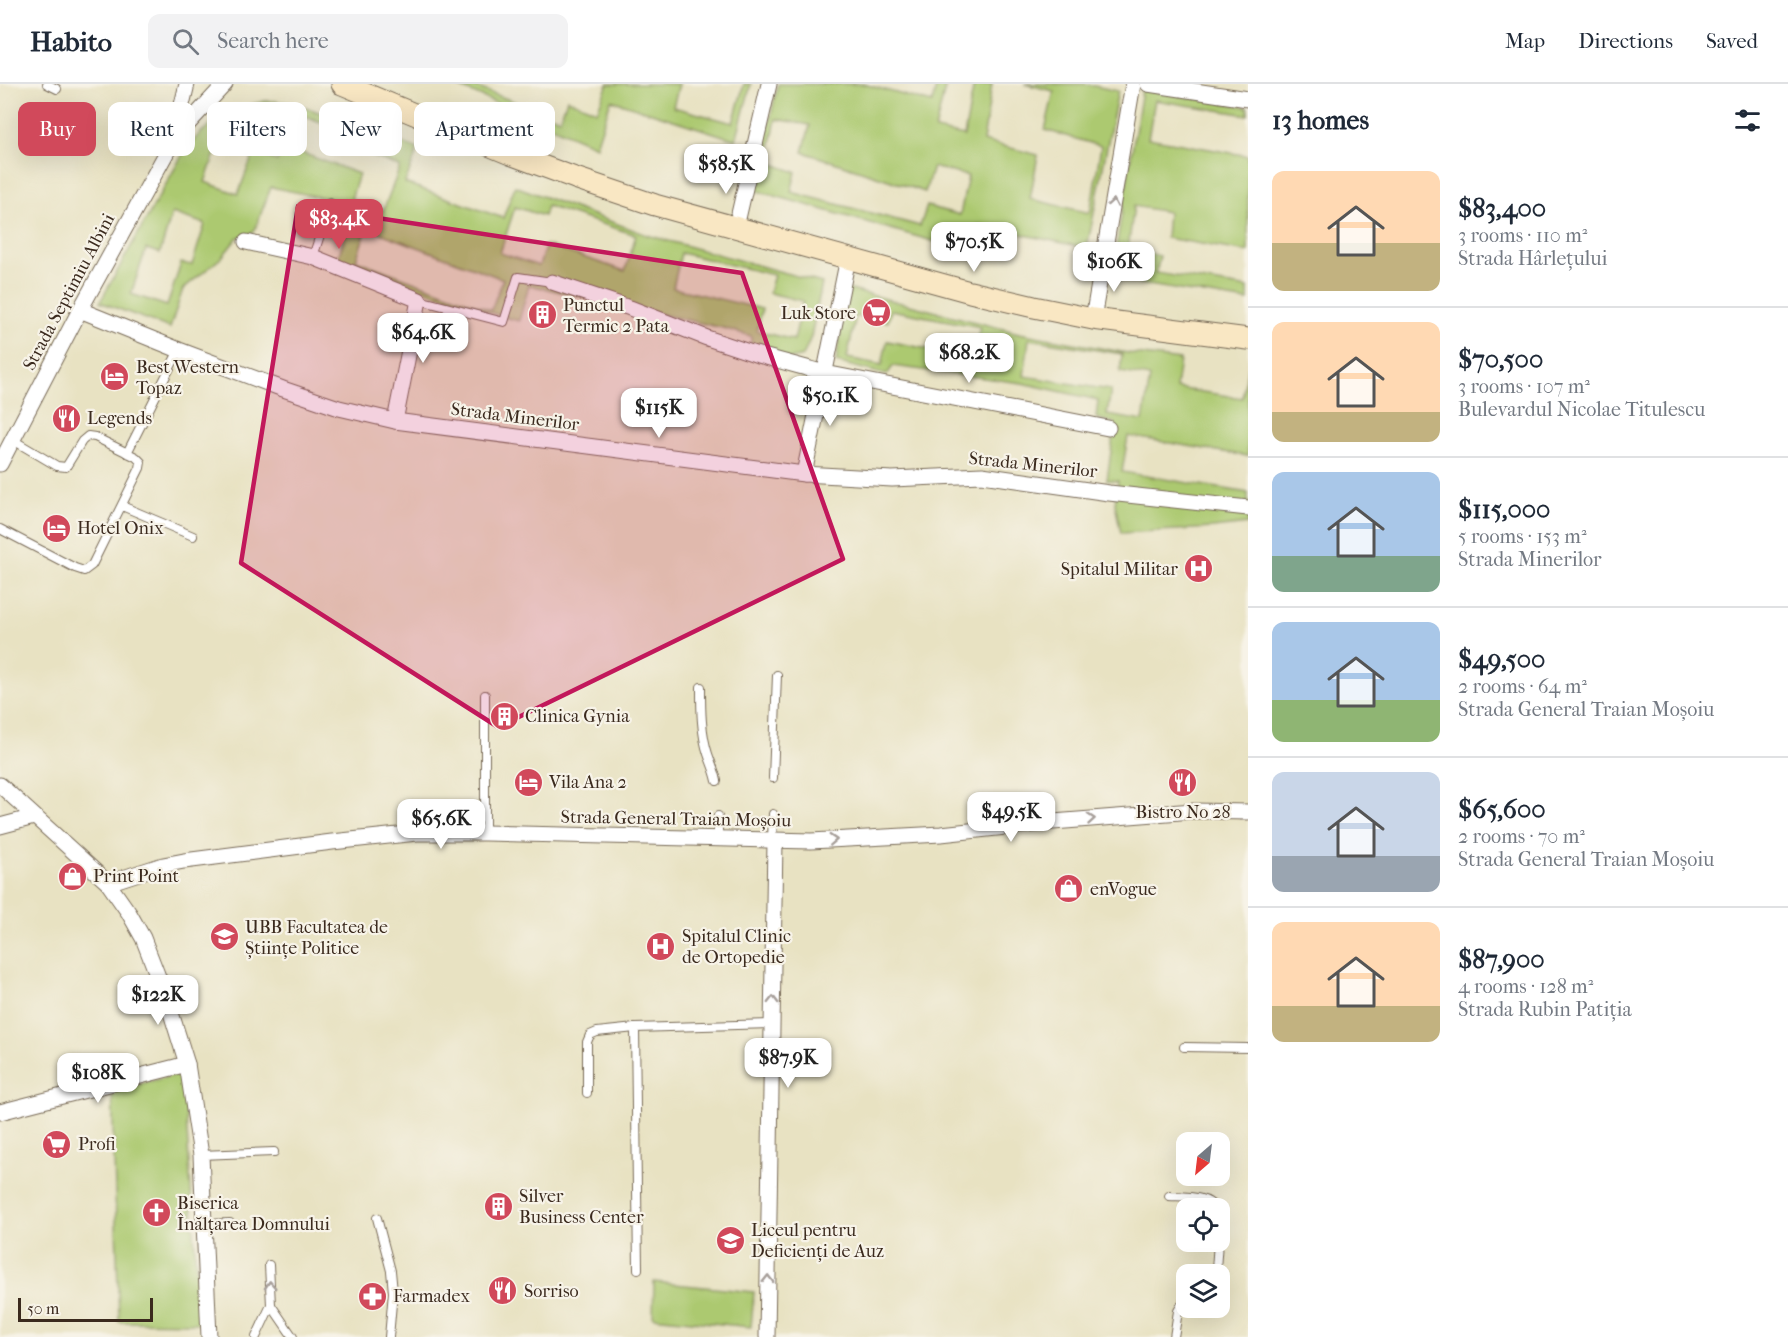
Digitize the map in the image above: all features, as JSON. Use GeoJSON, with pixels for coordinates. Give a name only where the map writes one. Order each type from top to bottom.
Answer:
{"type":"FeatureCollection","features":[{"type":"Feature","properties":{"kind":"main road"},"geometry":{"type":"LineString","coordinates":[[341,84],[510,154],[656,205],[970,292],[1093,319],[1248,339]]}},
{"type":"Feature","properties":{"kind":"street","name":"Strada Septimiu Albini"},"geometry":{"type":"LineString","coordinates":[[183,102],[187,84]]}},
{"type":"Feature","properties":{"kind":"street","name":"Strada Septimiu Albini"},"geometry":{"type":"LineString","coordinates":[[195,117],[225,84]]}},
{"type":"Feature","properties":{"kind":"street"},"geometry":{"type":"LineString","coordinates":[[735,227],[769,84]]}},
{"type":"Feature","properties":{"kind":"street"},"geometry":{"type":"LineString","coordinates":[[1093,319],[1133,84]]}},
{"type":"Feature","properties":{"kind":"street"},"geometry":{"type":"LineString","coordinates":[[1148,84],[1248,99]]}},
{"type":"Feature","properties":{"kind":"street","name":"Strada Septimiu Albini"},"geometry":{"type":"LineString","coordinates":[[0,464],[80,310],[165,156]]}},
{"type":"Feature","properties":{"kind":"street"},"geometry":{"type":"LineString","coordinates":[[246,242],[313,257],[419,300],[395,421]]}},
{"type":"Feature","properties":{"kind":"street"},"geometry":{"type":"LineString","coordinates":[[804,474],[848,258]]}},
{"type":"Feature","properties":{"kind":"street"},"geometry":{"type":"LineString","coordinates":[[552,282],[630,308],[707,338],[825,373],[1108,428]]}},
{"type":"Feature","properties":{"kind":"street","name":"Strada Minerilor"},"geometry":{"type":"LineString","coordinates":[[80,310],[179,350],[339,408],[395,421],[804,474],[892,479],[982,475],[1109,493],[1248,508]]}},
{"type":"Feature","properties":{"kind":"street"},"geometry":{"type":"LineString","coordinates":[[0,785],[108,883],[129,913],[142,938],[167,1000],[187,1064],[201,1155],[208,1224],[209,1337]]}},
{"type":"Feature","properties":{"kind":"street","name":"Strada General Traian Moșoiu"},"geometry":{"type":"LineString","coordinates":[[108,883],[163,865],[184,861],[417,833],[811,841],[941,834],[1193,811],[1248,812]]}},
{"type":"Feature","properties":{"kind":"street"},"geometry":{"type":"LineString","coordinates":[[0,826],[34,817]]}},
{"type":"Feature","properties":{"kind":"street"},"geometry":{"type":"LineString","coordinates":[[767,1337],[773,841]]}},
{"type":"Feature","properties":{"kind":"street"},"geometry":{"type":"LineString","coordinates":[[0,1112],[187,1064]]}},
{"type":"Feature","properties":{"kind":"lane"},"geometry":{"type":"LineString","coordinates":[[47,84],[57,89]]}},
{"type":"Feature","properties":{"kind":"lane"},"geometry":{"type":"LineString","coordinates":[[313,257],[330,203]]}},
{"type":"Feature","properties":{"kind":"lane"},"geometry":{"type":"LineString","coordinates":[[419,300],[504,322],[518,277],[552,282]]}},
{"type":"Feature","properties":{"kind":"lane"},"geometry":{"type":"LineString","coordinates":[[127,453],[179,350]]}},
{"type":"Feature","properties":{"kind":"lane"},"geometry":{"type":"LineString","coordinates":[[0,529],[84,571],[92,565],[141,462],[95,437],[88,436],[82,441],[66,468],[57,466],[13,440]]}},
{"type":"Feature","properties":{"kind":"lane"},"geometry":{"type":"LineString","coordinates":[[122,506],[193,536]]}},
{"type":"Feature","properties":{"kind":"lane"},"geometry":{"type":"LineString","coordinates":[[773,778],[777,675]]}},
{"type":"Feature","properties":{"kind":"lane"},"geometry":{"type":"LineString","coordinates":[[701,687],[701,719],[707,753],[717,781]]}},
{"type":"Feature","properties":{"kind":"lane"},"geometry":{"type":"LineString","coordinates":[[485,695],[486,833]]}},
{"type":"Feature","properties":{"kind":"lane"},"geometry":{"type":"LineString","coordinates":[[773,814],[773,841]]}},
{"type":"Feature","properties":{"kind":"lane"},"geometry":{"type":"LineString","coordinates":[[718,816],[718,840]]}},
{"type":"Feature","properties":{"kind":"lane"},"geometry":{"type":"LineString","coordinates":[[587,1093],[587,1042],[590,1035],[597,1032],[635,1028],[772,1024]]}},
{"type":"Feature","properties":{"kind":"lane"},"geometry":{"type":"LineString","coordinates":[[635,1028],[638,1269]]}},
{"type":"Feature","properties":{"kind":"lane"},"geometry":{"type":"LineString","coordinates":[[1184,1047],[1248,1048]]}},
{"type":"Feature","properties":{"kind":"lane"},"geometry":{"type":"LineString","coordinates":[[201,1155],[274,1152]]}},
{"type":"Feature","properties":{"kind":"lane"},"geometry":{"type":"LineString","coordinates":[[1169,1196],[1192,1198]]}},
{"type":"Feature","properties":{"kind":"lane"},"geometry":{"type":"LineString","coordinates":[[377,1218],[391,1271],[393,1292],[389,1337]]}},
{"type":"Feature","properties":{"kind":"lane"},"geometry":{"type":"LineString","coordinates":[[208,1224],[230,1223]]}},
{"type":"Feature","properties":{"kind":"lane"},"geometry":{"type":"LineString","coordinates":[[256,1337],[271,1305],[269,1265]]}},
{"type":"Feature","properties":{"kind":"lane"},"geometry":{"type":"LineString","coordinates":[[271,1305],[292,1337]]}},
{"type":"Feature","properties":{"kind":"lane"},"geometry":{"type":"LineString","coordinates":[[1174,1337],[1177,1318]]}},
{"type":"Feature","properties":{"kind":"highlighted area"},"geometry":{"type":"Polygon","coordinates":[[[298,206],[742,273],[843,559],[498,727],[241,563],[298,206]]]}},
{"type":"Feature","properties":{"kind":"green space"},"geometry":{"type":"Polygon","coordinates":[[[452,84],[468,84],[515,102],[494,102],[452,84]]]}},
{"type":"Feature","properties":{"kind":"green space"},"geometry":{"type":"Polygon","coordinates":[[[608,84],[679,84],[673,107],[733,123],[744,84],[751,84],[736,140],[611,100],[596,146],[555,128],[555,117],[560,119],[567,99],[597,111],[608,84]]]}},
{"type":"Feature","properties":{"kind":"green space"},"geometry":{"type":"Polygon","coordinates":[[[778,84],[864,84],[932,103],[937,84],[946,84],[935,130],[964,136],[974,84],[992,84],[983,141],[1038,155],[1030,199],[1090,213],[1101,146],[1045,130],[1054,91],[1024,84],[1085,84],[1118,91],[1087,248],[978,225],[971,252],[754,190],[778,84]],[[776,119],[767,162],[796,172],[791,192],[920,226],[927,206],[960,215],[968,176],[933,167],[925,192],[803,152],[810,125],[776,119]]]}},
{"type":"Feature","properties":{"kind":"green space"},"geometry":{"type":"Polygon","coordinates":[[[1142,90],[1248,107],[1248,115],[1155,100],[1148,138],[1248,156],[1248,252],[1166,238],[1168,212],[1134,206],[1128,249],[1160,256],[1156,273],[1248,288],[1248,301],[1111,279],[1142,90]]]}},
{"type":"Feature","properties":{"kind":"green space"},"geometry":{"type":"Polygon","coordinates":[[[307,108],[319,112],[319,121],[307,117],[307,108]]]}},
{"type":"Feature","properties":{"kind":"green space"},"geometry":{"type":"Polygon","coordinates":[[[207,128],[207,156],[214,156],[205,182],[238,194],[252,156],[264,156],[277,161],[279,156],[307,155],[359,174],[351,199],[383,211],[400,167],[372,156],[402,156],[402,143],[414,148],[415,156],[405,183],[503,218],[515,186],[647,235],[822,283],[811,337],[803,356],[790,359],[751,351],[751,336],[723,328],[529,285],[519,321],[337,261],[354,206],[271,187],[254,232],[237,238],[222,257],[183,289],[170,328],[100,302],[182,156],[195,156],[195,139],[207,128]],[[547,206],[544,216],[515,207],[500,253],[539,266],[546,245],[625,271],[636,235],[547,206]],[[172,213],[160,253],[146,249],[131,294],[167,306],[181,263],[192,265],[205,224],[172,213]],[[367,228],[356,260],[491,310],[503,279],[367,228]],[[681,253],[673,288],[762,309],[757,331],[794,340],[803,301],[769,293],[774,275],[681,253]]]}},
{"type":"Feature","properties":{"kind":"green space"},"geometry":{"type":"Polygon","coordinates":[[[847,289],[1019,333],[1180,360],[1176,388],[1242,398],[1248,368],[1248,456],[1128,436],[1122,472],[1248,493],[1248,524],[1121,533],[1115,504],[1118,481],[1107,480],[1115,423],[1096,418],[1098,400],[1022,383],[893,366],[887,375],[836,362],[847,289]],[[891,310],[888,322],[856,316],[847,358],[882,365],[887,341],[974,358],[980,327],[891,310]],[[1029,339],[1024,376],[1111,390],[1107,415],[1143,421],[1150,377],[1120,372],[1122,354],[1029,339]]]}},
{"type":"Feature","properties":{"kind":"green space"},"geometry":{"type":"Polygon","coordinates":[[[183,1073],[200,1323],[119,1322],[112,1091],[183,1073]]]}},
{"type":"Feature","properties":{"kind":"green space"},"geometry":{"type":"Polygon","coordinates":[[[654,1282],[754,1292],[751,1327],[653,1317],[654,1282]]]}},
{"type":"Feature","properties":{"kind":"place","name":"Luk Store"},"geometry":{"type":"Point","coordinates":[877,313]}},
{"type":"Feature","properties":{"kind":"place","name":"Punctul Termic 2 Pata"},"geometry":{"type":"Point","coordinates":[542,315]}},
{"type":"Feature","properties":{"kind":"place","name":"Best Western Topaz"},"geometry":{"type":"Point","coordinates":[115,377]}},
{"type":"Feature","properties":{"kind":"place","name":"Legends"},"geometry":{"type":"Point","coordinates":[66,418]}},
{"type":"Feature","properties":{"kind":"place","name":"Hotel Onix"},"geometry":{"type":"Point","coordinates":[56,528]}},
{"type":"Feature","properties":{"kind":"place","name":"Spitalul Militar"},"geometry":{"type":"Point","coordinates":[1199,569]}},
{"type":"Feature","properties":{"kind":"place","name":"Clinica Gynia"},"geometry":{"type":"Point","coordinates":[504,716]}},
{"type":"Feature","properties":{"kind":"place","name":"Vila Ana 2"},"geometry":{"type":"Point","coordinates":[528,782]}},
{"type":"Feature","properties":{"kind":"place","name":"Bistro No 28"},"geometry":{"type":"Point","coordinates":[1183,783]}},
{"type":"Feature","properties":{"kind":"place","name":"Print Point"},"geometry":{"type":"Point","coordinates":[72,876]}},
{"type":"Feature","properties":{"kind":"place","name":"enVogue"},"geometry":{"type":"Point","coordinates":[1069,889]}},
{"type":"Feature","properties":{"kind":"place","name":"UBB Facultatea de Științe Politice"},"geometry":{"type":"Point","coordinates":[224,937]}},
{"type":"Feature","properties":{"kind":"place","name":"Spitalul Clinic de Ortopedie"},"geometry":{"type":"Point","coordinates":[661,946]}},
{"type":"Feature","properties":{"kind":"place","name":"Profi"},"geometry":{"type":"Point","coordinates":[57,1144]}},
{"type":"Feature","properties":{"kind":"place","name":"Silver Business Center"},"geometry":{"type":"Point","coordinates":[498,1206]}},
{"type":"Feature","properties":{"kind":"place","name":"Biserica Înălțarea Domnului"},"geometry":{"type":"Point","coordinates":[156,1213]}},
{"type":"Feature","properties":{"kind":"place","name":"Liceul pentru Deficienți de Auz"},"geometry":{"type":"Point","coordinates":[730,1240]}},
{"type":"Feature","properties":{"kind":"place","name":"Sorriso"},"geometry":{"type":"Point","coordinates":[503,1291]}},
{"type":"Feature","properties":{"kind":"place","name":"Farmadex"},"geometry":{"type":"Point","coordinates":[372,1296]}}]}
